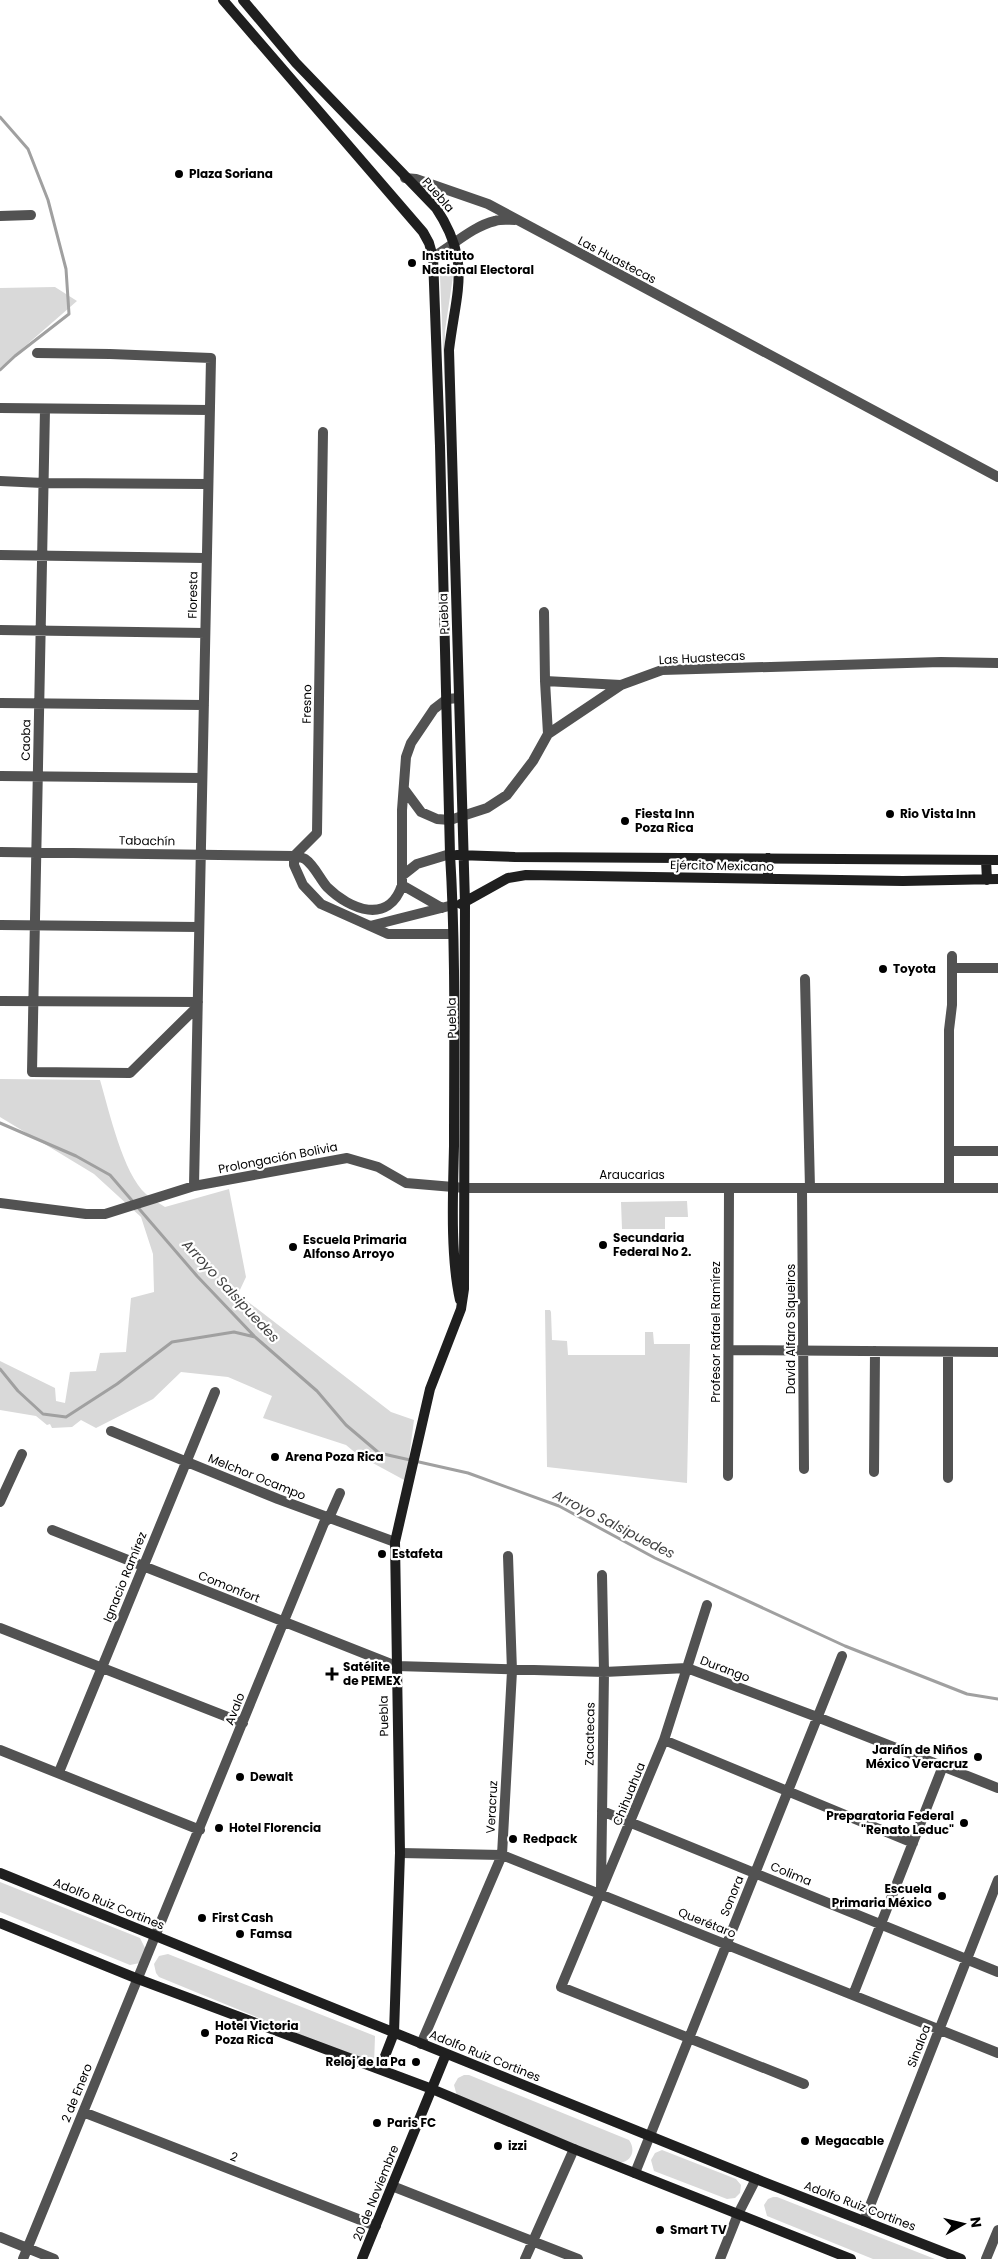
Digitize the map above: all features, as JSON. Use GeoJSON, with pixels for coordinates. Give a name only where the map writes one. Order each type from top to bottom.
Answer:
{"type":"FeatureCollection","features":[{"type":"Feature","properties":{"kind":"main road","name":"Puebla"},"geometry":{"type":"LineString","coordinates":[[223,0],[423,232],[433,257],[453,905],[456,1283],[461,1309]]}},
{"type":"Feature","properties":{"kind":"main road","name":"Puebla"},"geometry":{"type":"LineString","coordinates":[[242,0],[296,63],[436,208],[448,225],[460,274],[449,350],[465,903],[464,1289],[461,1309],[430,1389],[395,1542],[400,1853],[394,2033],[380,2070]]}},
{"type":"Feature","properties":{"kind":"main road","name":"Ejército Mexicano"},"geometry":{"type":"LineString","coordinates":[[450,854],[515,857],[998,860]]}},
{"type":"Feature","properties":{"kind":"main road"},"geometry":{"type":"LineString","coordinates":[[508,878],[515,857]]}},
{"type":"Feature","properties":{"kind":"main road"},"geometry":{"type":"LineString","coordinates":[[768,858],[768,879]]}},
{"type":"Feature","properties":{"kind":"main road"},"geometry":{"type":"LineString","coordinates":[[986,860],[987,880]]}},
{"type":"Feature","properties":{"kind":"main road","name":"Ejército Mexicano"},"geometry":{"type":"LineString","coordinates":[[453,905],[465,903],[508,878],[526,875],[903,881],[998,879]]}},
{"type":"Feature","properties":{"kind":"main road","name":"Adolfo Ruiz Cortines"},"geometry":{"type":"LineString","coordinates":[[0,1873],[756,2179],[961,2259]]}},
{"type":"Feature","properties":{"kind":"main road"},"geometry":{"type":"LineString","coordinates":[[0,1923],[138,1979],[432,2089],[574,2149],[851,2259]]}},
{"type":"Feature","properties":{"kind":"main road","name":"20 de Noviembre"},"geometry":{"type":"LineString","coordinates":[[362,2259],[446,2054]]}},
{"type":"Feature","properties":{"kind":"street","name":"Las Huastecas"},"geometry":{"type":"LineString","coordinates":[[405,178],[488,204],[540,231],[593,262],[998,477]]}},
{"type":"Feature","properties":{"kind":"street"},"geometry":{"type":"LineString","coordinates":[[0,216],[31,215]]}},
{"type":"Feature","properties":{"kind":"street"},"geometry":{"type":"LineString","coordinates":[[433,257],[474,229],[495,221],[516,220]]}},
{"type":"Feature","properties":{"kind":"street","name":"Floresta"},"geometry":{"type":"LineString","coordinates":[[37,354],[110,354],[210,358],[194,1186]]}},
{"type":"Feature","properties":{"kind":"street"},"geometry":{"type":"LineString","coordinates":[[0,408],[210,410]]}},
{"type":"Feature","properties":{"kind":"street","name":"Caoba"},"geometry":{"type":"LineString","coordinates":[[45,409],[32,1072],[130,1073],[197,1004]]}},
{"type":"Feature","properties":{"kind":"street","name":"Fresno"},"geometry":{"type":"LineString","coordinates":[[294,856],[317,833],[323,432]]}},
{"type":"Feature","properties":{"kind":"street"},"geometry":{"type":"LineString","coordinates":[[0,481],[208,484]]}},
{"type":"Feature","properties":{"kind":"street"},"geometry":{"type":"LineString","coordinates":[[0,555],[206,558]]}},
{"type":"Feature","properties":{"kind":"street"},"geometry":{"type":"LineString","coordinates":[[544,612],[548,734]]}},
{"type":"Feature","properties":{"kind":"street"},"geometry":{"type":"LineString","coordinates":[[0,630],[205,633]]}},
{"type":"Feature","properties":{"kind":"street","name":"Las Huastecas"},"geometry":{"type":"LineString","coordinates":[[450,820],[487,808],[507,796],[533,762],[548,734],[620,684],[662,670],[941,662],[998,663]]}},
{"type":"Feature","properties":{"kind":"street"},"geometry":{"type":"LineString","coordinates":[[545,681],[620,684]]}},
{"type":"Feature","properties":{"kind":"street"},"geometry":{"type":"LineString","coordinates":[[453,934],[388,934],[321,904],[304,885],[294,865],[294,856],[305,859],[328,887],[340,897],[370,910],[382,909],[391,905],[398,896],[402,880],[404,788],[406,757],[410,743],[434,709],[447,700],[459,698]]}},
{"type":"Feature","properties":{"kind":"street"},"geometry":{"type":"LineString","coordinates":[[0,703],[204,705]]}},
{"type":"Feature","properties":{"kind":"street"},"geometry":{"type":"LineString","coordinates":[[0,776],[202,778]]}},
{"type":"Feature","properties":{"kind":"street"},"geometry":{"type":"LineString","coordinates":[[404,788],[422,812],[437,819],[450,820]]}},
{"type":"Feature","properties":{"kind":"street","name":"Tabachín"},"geometry":{"type":"LineString","coordinates":[[0,852],[294,856]]}},
{"type":"Feature","properties":{"kind":"street"},"geometry":{"type":"LineString","coordinates":[[402,880],[426,860],[450,854]]}},
{"type":"Feature","properties":{"kind":"street"},"geometry":{"type":"LineString","coordinates":[[402,880],[442,908]]}},
{"type":"Feature","properties":{"kind":"street"},"geometry":{"type":"LineString","coordinates":[[370,926],[453,905]]}},
{"type":"Feature","properties":{"kind":"street"},"geometry":{"type":"LineString","coordinates":[[0,925],[199,927]]}},
{"type":"Feature","properties":{"kind":"street"},"geometry":{"type":"LineString","coordinates":[[948,1188],[950,1151],[949,1030],[952,1005],[952,956]]}},
{"type":"Feature","properties":{"kind":"street"},"geometry":{"type":"LineString","coordinates":[[952,968],[998,968]]}},
{"type":"Feature","properties":{"kind":"street"},"geometry":{"type":"LineString","coordinates":[[805,979],[806,1188]]}},
{"type":"Feature","properties":{"kind":"street"},"geometry":{"type":"LineString","coordinates":[[0,1000],[197,1004]]}},
{"type":"Feature","properties":{"kind":"street"},"geometry":{"type":"LineString","coordinates":[[950,1151],[998,1151]]}},
{"type":"Feature","properties":{"kind":"street","name":"Prolongación Bolivia"},"geometry":{"type":"LineString","coordinates":[[0,1203],[86,1214],[104,1214],[194,1186],[346,1158],[378,1167],[406,1182],[454,1186]]}},
{"type":"Feature","properties":{"kind":"street","name":"Araucarias"},"geometry":{"type":"LineString","coordinates":[[454,1186],[465,1188],[998,1188]]}},
{"type":"Feature","properties":{"kind":"street","name":"Profesor Rafael Ramírez"},"geometry":{"type":"LineString","coordinates":[[728,1476],[729,1188]]}},
{"type":"Feature","properties":{"kind":"street","name":"David Alfaro Siqueiros"},"geometry":{"type":"LineString","coordinates":[[804,1470],[806,1188]]}},
{"type":"Feature","properties":{"kind":"street"},"geometry":{"type":"LineString","coordinates":[[729,1350],[998,1352]]}},
{"type":"Feature","properties":{"kind":"street"},"geometry":{"type":"LineString","coordinates":[[874,1472],[875,1351]]}},
{"type":"Feature","properties":{"kind":"street"},"geometry":{"type":"LineString","coordinates":[[948,1352],[948,1478]]}},
{"type":"Feature","properties":{"kind":"street","name":"Ignacio Ramírez"},"geometry":{"type":"LineString","coordinates":[[59,1772],[215,1392]]}},
{"type":"Feature","properties":{"kind":"street","name":"Melchor Ocampo"},"geometry":{"type":"LineString","coordinates":[[111,1431],[329,1518],[395,1542]]}},
{"type":"Feature","properties":{"kind":"street"},"geometry":{"type":"LineString","coordinates":[[0,1502],[22,1454]]}},
{"type":"Feature","properties":{"kind":"street","name":"Avalo"},"geometry":{"type":"LineString","coordinates":[[156,1937],[324,1523],[329,1518],[340,1493]]}},
{"type":"Feature","properties":{"kind":"street","name":"Comonfort"},"geometry":{"type":"LineString","coordinates":[[52,1530],[396,1666]]}},
{"type":"Feature","properties":{"kind":"street","name":"Veracruz"},"geometry":{"type":"LineString","coordinates":[[421,2044],[502,1855],[512,1671],[508,1556]]}},
{"type":"Feature","properties":{"kind":"street","name":"Zacatecas"},"geometry":{"type":"LineString","coordinates":[[601,1895],[604,1672],[602,1575]]}},
{"type":"Feature","properties":{"kind":"street","name":"Chihuahua"},"geometry":{"type":"LineString","coordinates":[[689,2037],[561,1987],[601,1895],[664,1740],[708,1605]]}},
{"type":"Feature","properties":{"kind":"street"},"geometry":{"type":"LineString","coordinates":[[0,1628],[243,1723]]}},
{"type":"Feature","properties":{"kind":"street","name":"Sonora"},"geometry":{"type":"LineString","coordinates":[[635,2173],[842,1656]]}},
{"type":"Feature","properties":{"kind":"street","name":"Durango"},"geometry":{"type":"LineString","coordinates":[[396,1666],[512,1671],[604,1672],[687,1668],[998,1788]]}},
{"type":"Feature","properties":{"kind":"street"},"geometry":{"type":"LineString","coordinates":[[664,1740],[913,1844]]}},
{"type":"Feature","properties":{"kind":"street"},"geometry":{"type":"LineString","coordinates":[[0,1750],[200,1830]]}},
{"type":"Feature","properties":{"kind":"street"},"geometry":{"type":"LineString","coordinates":[[854,1995],[943,1766]]}},
{"type":"Feature","properties":{"kind":"street","name":"Colima"},"geometry":{"type":"LineString","coordinates":[[602,1811],[998,1972]]}},
{"type":"Feature","properties":{"kind":"street","name":"Querétaro"},"geometry":{"type":"LineString","coordinates":[[400,1853],[502,1855],[998,2053]]}},
{"type":"Feature","properties":{"kind":"street","name":"Sinaloa"},"geometry":{"type":"LineString","coordinates":[[864,2221],[998,1880]]}},
{"type":"Feature","properties":{"kind":"street","name":"2 de Enero"},"geometry":{"type":"LineString","coordinates":[[23,2259],[156,1937]]}},
{"type":"Feature","properties":{"kind":"street"},"geometry":{"type":"LineString","coordinates":[[689,2037],[804,2084]]}},
{"type":"Feature","properties":{"kind":"street","name":"2"},"geometry":{"type":"LineString","coordinates":[[83,2112],[376,2226]]}},
{"type":"Feature","properties":{"kind":"street"},"geometry":{"type":"LineString","coordinates":[[525,2259],[574,2149]]}},
{"type":"Feature","properties":{"kind":"street"},"geometry":{"type":"LineString","coordinates":[[720,2259],[738,2214],[756,2179]]}},
{"type":"Feature","properties":{"kind":"street"},"geometry":{"type":"LineString","coordinates":[[392,2186],[578,2259]]}},
{"type":"Feature","properties":{"kind":"street"},"geometry":{"type":"LineString","coordinates":[[986,2259],[998,2230]]}},
{"type":"Feature","properties":{"kind":"street"},"geometry":{"type":"LineString","coordinates":[[0,2237],[54,2259]]}},
{"type":"Feature","properties":{"kind":"shaded area"},"geometry":{"type":"Polygon","coordinates":[[[447,268],[452,270],[453,276],[445,331],[445,395],[440,276],[447,268]]]}},
{"type":"Feature","properties":{"kind":"shaded area"},"geometry":{"type":"Polygon","coordinates":[[[55,287],[77,301],[0,368],[0,288],[55,287]]]}},
{"type":"Feature","properties":{"kind":"shaded area"},"geometry":{"type":"Polygon","coordinates":[[[0,1079],[100,1080],[112,1124],[130,1172],[146,1194],[165,1207],[229,1189],[246,1277],[238,1294],[391,1412],[414,1420],[406,1481],[358,1455],[346,1445],[263,1418],[272,1396],[228,1377],[181,1372],[153,1399],[96,1428],[81,1420],[72,1427],[52,1428],[50,1424],[47,1425],[36,1416],[0,1410],[0,1361],[55,1388],[56,1401],[65,1403],[70,1372],[96,1371],[100,1353],[126,1352],[131,1298],[154,1292],[153,1254],[141,1217],[94,1174],[0,1117],[0,1079]]]}},
{"type":"Feature","properties":{"kind":"shaded area"},"geometry":{"type":"Polygon","coordinates":[[[687,1201],[688,1217],[665,1217],[665,1229],[622,1229],[621,1202],[687,1201]]]}},
{"type":"Feature","properties":{"kind":"shaded area"},"geometry":{"type":"Polygon","coordinates":[[[545,1310],[550,1310],[551,1312],[552,1340],[567,1341],[568,1355],[645,1355],[645,1332],[653,1332],[654,1344],[690,1344],[687,1483],[547,1467],[545,1310]]]}},
{"type":"Feature","properties":{"kind":"shaded area"},"geometry":{"type":"Polygon","coordinates":[[[0,1882],[140,1938],[146,1950],[140,1963],[130,1965],[0,1912],[0,1882]]]}},
{"type":"Feature","properties":{"kind":"shaded area"},"geometry":{"type":"Polygon","coordinates":[[[168,1954],[375,2036],[374,2065],[159,1977],[154,1964],[159,1956],[168,1954]]]}},
{"type":"Feature","properties":{"kind":"shaded area"},"geometry":{"type":"Polygon","coordinates":[[[469,2075],[629,2140],[632,2154],[627,2160],[620,2163],[457,2096],[454,2085],[458,2078],[469,2075]]]}},
{"type":"Feature","properties":{"kind":"shaded area"},"geometry":{"type":"Polygon","coordinates":[[[662,2150],[736,2179],[741,2185],[740,2193],[735,2198],[727,2199],[654,2171],[651,2160],[655,2153],[662,2150]]]}},
{"type":"Feature","properties":{"kind":"shaded area"},"geometry":{"type":"Polygon","coordinates":[[[773,2197],[935,2259],[873,2259],[767,2216],[764,2205],[768,2199],[773,2197]]]}},
{"type":"Feature","properties":{"kind":"waterway","name":"Arroyo Salsipuedes"},"geometry":{"type":"LineString","coordinates":[[0,117],[28,149],[48,200],[66,269],[69,314],[0,370]]}},
{"type":"Feature","properties":{"kind":"waterway","name":"Arroyo Salsipuedes"},"geometry":{"type":"LineString","coordinates":[[0,1123],[76,1156],[110,1175],[197,1276],[255,1337],[317,1391],[346,1425],[379,1453],[468,1473],[559,1506],[655,1558],[845,1646],[967,1694],[998,1699]]}},
{"type":"Feature","properties":{"kind":"waterway"},"geometry":{"type":"LineString","coordinates":[[0,1369],[18,1391],[43,1414],[66,1417],[117,1384],[172,1342],[234,1332],[255,1337]]}},
{"type":"Feature","properties":{"kind":"place","name":"Plaza Soriana"},"geometry":{"type":"Point","coordinates":[179,174]}},
{"type":"Feature","properties":{"kind":"place","name":"Instituto Nacional Electoral"},"geometry":{"type":"Point","coordinates":[412,263]}},
{"type":"Feature","properties":{"kind":"place","name":"Rio Vista Inn"},"geometry":{"type":"Point","coordinates":[890,814]}},
{"type":"Feature","properties":{"kind":"place","name":"Fiesta Inn Poza Rica"},"geometry":{"type":"Point","coordinates":[625,821]}},
{"type":"Feature","properties":{"kind":"place","name":"Toyota"},"geometry":{"type":"Point","coordinates":[883,969]}},
{"type":"Feature","properties":{"kind":"place","name":"Secundaria Federal No 2."},"geometry":{"type":"Point","coordinates":[603,1245]}},
{"type":"Feature","properties":{"kind":"place","name":"Escuela Primaria Alfonso Arroyo"},"geometry":{"type":"Point","coordinates":[293,1247]}},
{"type":"Feature","properties":{"kind":"place","name":"Arena Poza Rica"},"geometry":{"type":"Point","coordinates":[275,1457]}},
{"type":"Feature","properties":{"kind":"place","name":"Estafeta"},"geometry":{"type":"Point","coordinates":[382,1554]}},
{"type":"Feature","properties":{"kind":"place","name":"Satélite de PEMEX"},"geometry":{"type":"Point","coordinates":[332,1674]}},
{"type":"Feature","properties":{"kind":"place","name":"Jardín de Niños México Veracruz"},"geometry":{"type":"Point","coordinates":[978,1757]}},
{"type":"Feature","properties":{"kind":"place","name":"Dewalt"},"geometry":{"type":"Point","coordinates":[240,1777]}},
{"type":"Feature","properties":{"kind":"place","name":"Preparatoria Federal \"Renato Leduc\""},"geometry":{"type":"Point","coordinates":[964,1823]}},
{"type":"Feature","properties":{"kind":"place","name":"Hotel Florencia"},"geometry":{"type":"Point","coordinates":[219,1828]}},
{"type":"Feature","properties":{"kind":"place","name":"Redpack"},"geometry":{"type":"Point","coordinates":[513,1839]}},
{"type":"Feature","properties":{"kind":"place","name":"Escuela Primaria México"},"geometry":{"type":"Point","coordinates":[942,1896]}},
{"type":"Feature","properties":{"kind":"place","name":"First Cash"},"geometry":{"type":"Point","coordinates":[202,1918]}},
{"type":"Feature","properties":{"kind":"place","name":"Famsa"},"geometry":{"type":"Point","coordinates":[240,1934]}},
{"type":"Feature","properties":{"kind":"place","name":"Hotel Victoria Poza Rica"},"geometry":{"type":"Point","coordinates":[205,2033]}},
{"type":"Feature","properties":{"kind":"place","name":"Reloj de la Pa"},"geometry":{"type":"Point","coordinates":[416,2062]}},
{"type":"Feature","properties":{"kind":"place","name":"Paris FC"},"geometry":{"type":"Point","coordinates":[377,2123]}},
{"type":"Feature","properties":{"kind":"place","name":"Megacable"},"geometry":{"type":"Point","coordinates":[805,2141]}},
{"type":"Feature","properties":{"kind":"place","name":"izzi"},"geometry":{"type":"Point","coordinates":[498,2146]}},
{"type":"Feature","properties":{"kind":"place","name":"Smart TV"},"geometry":{"type":"Point","coordinates":[660,2230]}}]}
